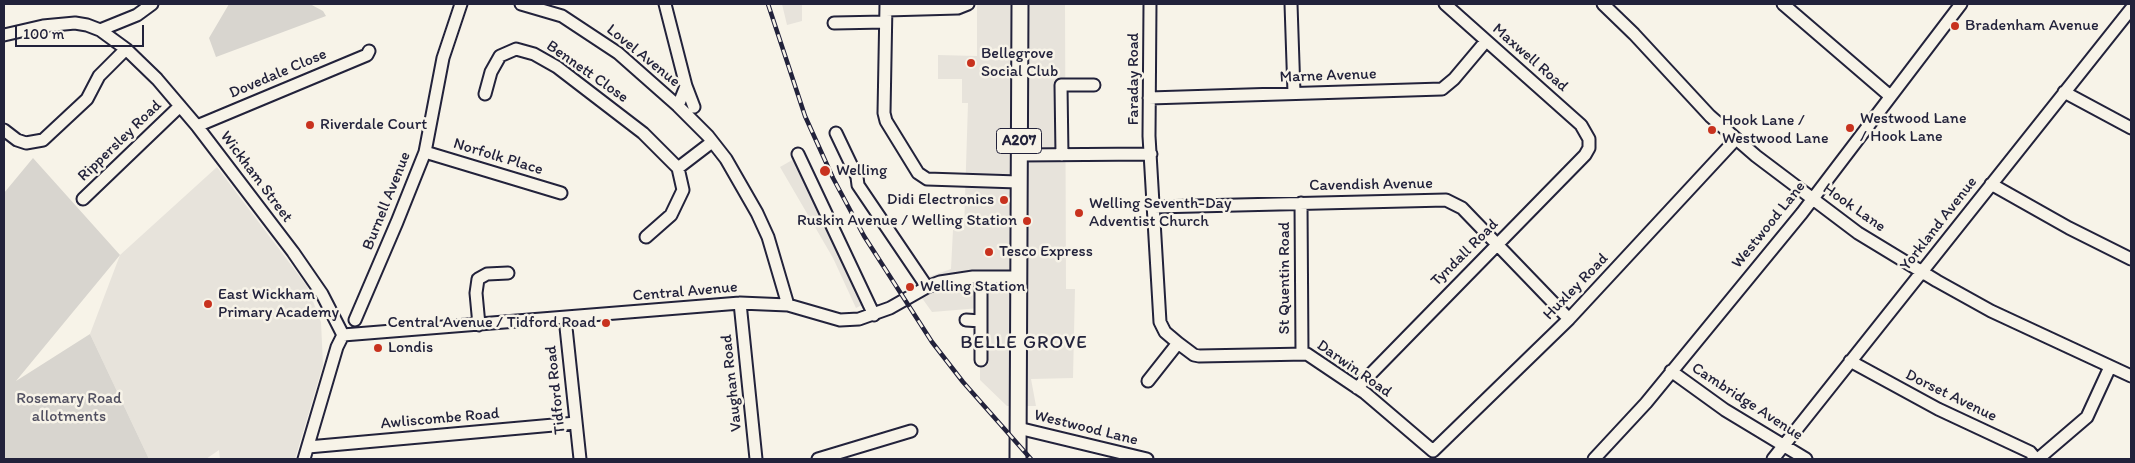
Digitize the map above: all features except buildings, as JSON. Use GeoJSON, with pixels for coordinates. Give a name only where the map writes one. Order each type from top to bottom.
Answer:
{"type":"FeatureCollection","features":[{"type":"Feature","properties":{"kind":"main road","name":"A207"},"geometry":{"type":"LineString","coordinates":[[1018,459],[1020,4]]}},
{"type":"Feature","properties":{"kind":"street"},"geometry":{"type":"LineString","coordinates":[[100,30],[137,15],[152,4]]}},
{"type":"Feature","properties":{"kind":"street","name":"Burnell Avenue"},"geometry":{"type":"LineString","coordinates":[[355,320],[425,152],[443,58],[461,4]]}},
{"type":"Feature","properties":{"kind":"street","name":"Lovel Avenue"},"geometry":{"type":"LineString","coordinates":[[521,4],[562,16],[618,53],[678,106],[710,139],[726,159],[757,213],[768,237],[788,305]]}},
{"type":"Feature","properties":{"kind":"street","name":"Lovel Avenue"},"geometry":{"type":"LineString","coordinates":[[665,4],[686,86],[695,110],[710,139]]}},
{"type":"Feature","properties":{"kind":"street"},"geometry":{"type":"LineString","coordinates":[[834,24],[886,12],[958,8],[968,4]]}},
{"type":"Feature","properties":{"kind":"street","name":"Faraday Road"},"geometry":{"type":"LineString","coordinates":[[1150,4],[1151,154]]}},
{"type":"Feature","properties":{"kind":"street"},"geometry":{"type":"LineString","coordinates":[[1291,4],[1294,93]]}},
{"type":"Feature","properties":{"kind":"street","name":"Maxwell Road"},"geometry":{"type":"LineString","coordinates":[[1445,4],[1581,125],[1589,139]]}},
{"type":"Feature","properties":{"kind":"street","name":"Hook Lane"},"geometry":{"type":"LineString","coordinates":[[1603,4],[1634,34],[1710,116],[1736,139],[1858,233],[1921,272],[2014,323],[2131,376]]}},
{"type":"Feature","properties":{"kind":"street"},"geometry":{"type":"LineString","coordinates":[[1783,4],[1890,96]]}},
{"type":"Feature","properties":{"kind":"street","name":"Westwood Lane"},"geometry":{"type":"LineString","coordinates":[[1594,459],[1671,371],[1812,199],[1961,4]]}},
{"type":"Feature","properties":{"kind":"street","name":"Yorkland Avenue"},"geometry":{"type":"LineString","coordinates":[[1773,459],[2131,9]]}},
{"type":"Feature","properties":{"kind":"street"},"geometry":{"type":"LineString","coordinates":[[886,12],[884,114],[886,122],[918,173],[927,179],[1018,182]]}},
{"type":"Feature","properties":{"kind":"street","name":"Wickham Street"},"geometry":{"type":"LineString","coordinates":[[5,31],[75,23],[87,24],[100,30],[126,49],[157,79],[197,126],[309,274],[322,294],[343,335]]}},
{"type":"Feature","properties":{"kind":"street","name":"Marne Avenue"},"geometry":{"type":"LineString","coordinates":[[1150,98],[1442,89],[1454,79],[1486,41]]}},
{"type":"Feature","properties":{"kind":"street"},"geometry":{"type":"LineString","coordinates":[[4,130],[17,140],[26,143],[43,140],[87,99],[99,76],[126,49]]}},
{"type":"Feature","properties":{"kind":"street","name":"Bennett Close"},"geometry":{"type":"LineString","coordinates":[[485,94],[491,72],[500,56],[516,49],[534,54],[563,72],[643,133],[678,168]]}},
{"type":"Feature","properties":{"kind":"street","name":"Dovedale Close"},"geometry":{"type":"LineString","coordinates":[[197,126],[367,55],[370,51]]}},
{"type":"Feature","properties":{"kind":"street"},"geometry":{"type":"LineString","coordinates":[[1062,155],[1062,85],[1094,85]]}},
{"type":"Feature","properties":{"kind":"street"},"geometry":{"type":"LineString","coordinates":[[678,106],[686,86]]}},
{"type":"Feature","properties":{"kind":"street"},"geometry":{"type":"LineString","coordinates":[[2064,92],[2131,128]]}},
{"type":"Feature","properties":{"kind":"street","name":"Rippersley Road"},"geometry":{"type":"LineString","coordinates":[[83,199],[180,106]]}},
{"type":"Feature","properties":{"kind":"street"},"geometry":{"type":"LineString","coordinates":[[836,133],[857,177],[861,191],[927,287]]}},
{"type":"Feature","properties":{"kind":"street"},"geometry":{"type":"LineString","coordinates":[[646,237],[671,215],[684,190],[678,168],[710,139]]}},
{"type":"Feature","properties":{"kind":"street","name":"Tyndall Road"},"geometry":{"type":"LineString","coordinates":[[1357,388],[1585,155],[1589,148],[1589,139]]}},
{"type":"Feature","properties":{"kind":"street","name":"Huxley Road"},"geometry":{"type":"LineString","coordinates":[[1433,455],[1570,319],[1736,139]]}},
{"type":"Feature","properties":{"kind":"street","name":"Norfolk Place"},"geometry":{"type":"LineString","coordinates":[[425,152],[561,193]]}},
{"type":"Feature","properties":{"kind":"street"},"geometry":{"type":"LineString","coordinates":[[798,154],[874,315]]}},
{"type":"Feature","properties":{"kind":"street"},"geometry":{"type":"LineString","coordinates":[[1019,156],[1151,154]]}},
{"type":"Feature","properties":{"kind":"street","name":"Darwin Road"},"geometry":{"type":"LineString","coordinates":[[1151,154],[1160,322],[1165,332],[1194,355],[1199,356],[1302,353],[1311,356],[1357,388],[1433,455]]}},
{"type":"Feature","properties":{"kind":"street"},"geometry":{"type":"LineString","coordinates":[[1991,184],[2069,228],[2131,258]]}},
{"type":"Feature","properties":{"kind":"street","name":"Cavendish Avenue"},"geometry":{"type":"LineString","coordinates":[[1154,207],[1446,200],[1462,208],[1570,319]]}},
{"type":"Feature","properties":{"kind":"street","name":"St Quentin Road"},"geometry":{"type":"LineString","coordinates":[[1301,203],[1302,353]]}},
{"type":"Feature","properties":{"kind":"street"},"geometry":{"type":"LineString","coordinates":[[479,325],[476,293],[478,279],[487,274],[508,273]]}},
{"type":"Feature","properties":{"kind":"street"},"geometry":{"type":"LineString","coordinates":[[980,276],[981,360]]}},
{"type":"Feature","properties":{"kind":"street","name":"Central Avenue"},"geometry":{"type":"LineString","coordinates":[[343,335],[740,303],[788,305],[840,320],[859,319],[874,315],[927,287],[956,279],[980,276],[1019,278]]}},
{"type":"Feature","properties":{"kind":"street","name":"Vaughan Road"},"geometry":{"type":"LineString","coordinates":[[740,303],[756,459]]}},
{"type":"Feature","properties":{"kind":"street","name":"Tidford Road"},"geometry":{"type":"LineString","coordinates":[[566,318],[580,459]]}},
{"type":"Feature","properties":{"kind":"street"},"geometry":{"type":"LineString","coordinates":[[966,320],[981,320]]}},
{"type":"Feature","properties":{"kind":"street"},"geometry":{"type":"LineString","coordinates":[[304,459],[336,347],[343,335]]}},
{"type":"Feature","properties":{"kind":"street"},"geometry":{"type":"LineString","coordinates":[[1148,381],[1178,343]]}},
{"type":"Feature","properties":{"kind":"street","name":"Dorset Avenue"},"geometry":{"type":"LineString","coordinates":[[1850,361],[1938,409],[2030,452],[2037,459]]}},
{"type":"Feature","properties":{"kind":"street"},"geometry":{"type":"LineString","coordinates":[[2037,459],[2087,417],[2110,367]]}},
{"type":"Feature","properties":{"kind":"street","name":"Cambridge Avenue"},"geometry":{"type":"LineString","coordinates":[[1671,371],[1725,410],[1806,459]]}},
{"type":"Feature","properties":{"kind":"street","name":"Awliscombe Road"},"geometry":{"type":"LineString","coordinates":[[308,447],[576,423]]}},
{"type":"Feature","properties":{"kind":"street","name":"Westwood Lane"},"geometry":{"type":"LineString","coordinates":[[1018,428],[1147,459]]}},
{"type":"Feature","properties":{"kind":"street"},"geometry":{"type":"LineString","coordinates":[[818,459],[911,431]]}},
{"type":"Feature","properties":{"kind":"shaded area"},"geometry":{"type":"Polygon","coordinates":[[[782,4],[802,4],[802,21],[787,25],[782,4]]]}},
{"type":"Feature","properties":{"kind":"shaded area"},"geometry":{"type":"Polygon","coordinates":[[[977,4],[1065,4],[1066,289],[1075,289],[1073,378],[1031,379],[1036,406],[1007,406],[980,380],[980,308],[932,312],[914,287],[931,276],[951,269],[953,230],[964,230],[968,103],[962,103],[962,79],[938,79],[938,55],[977,56],[977,4]]]}},
{"type":"Feature","properties":{"kind":"shaded area"},"geometry":{"type":"Polygon","coordinates":[[[794,159],[861,301],[862,305],[856,308],[833,258],[780,167],[794,159]]]}},
{"type":"Feature","properties":{"kind":"shaded area","name":"East Wickham Primary Academy"},"geometry":{"type":"Polygon","coordinates":[[[217,167],[307,286],[321,322],[323,365],[295,459],[220,459],[219,450],[206,459],[149,459],[90,334],[120,255],[217,167]]]}},
{"type":"Feature","properties":{"kind":"green space"},"geometry":{"type":"Polygon","coordinates":[[[229,4],[310,4],[323,11],[326,16],[216,57],[209,38],[229,4]]]}},
{"type":"Feature","properties":{"kind":"green space","name":"Rosemary Road allotments"},"geometry":{"type":"Polygon","coordinates":[[[33,158],[120,255],[16,381],[90,334],[149,459],[4,459],[4,193],[33,158]]]}},
{"type":"Feature","properties":{"kind":"railway"},"geometry":{"type":"LineString","coordinates":[[768,4],[805,116],[833,178],[864,236],[932,342],[963,382],[1031,459]]}},
{"type":"Feature","properties":{"kind":"place","name":"Bradenham Avenue"},"geometry":{"type":"Point","coordinates":[1955,26]}},
{"type":"Feature","properties":{"kind":"place","name":"Bellegrove Social Club"},"geometry":{"type":"Point","coordinates":[971,63]}},
{"type":"Feature","properties":{"kind":"place","name":"Riverdale Court"},"geometry":{"type":"Point","coordinates":[310,125]}},
{"type":"Feature","properties":{"kind":"place","name":"Westwood Lane / Hook Lane"},"geometry":{"type":"Point","coordinates":[1850,128]}},
{"type":"Feature","properties":{"kind":"place","name":"Hook Lane / Westwood Lane"},"geometry":{"type":"Point","coordinates":[1712,130]}},
{"type":"Feature","properties":{"kind":"place","name":"Welling"},"geometry":{"type":"Point","coordinates":[825,171]}},
{"type":"Feature","properties":{"kind":"place","name":"Didi Electronics"},"geometry":{"type":"Point","coordinates":[1004,200]}},
{"type":"Feature","properties":{"kind":"place","name":"Welling Seventh-Day Adventist Church"},"geometry":{"type":"Point","coordinates":[1079,213]}},
{"type":"Feature","properties":{"kind":"place","name":"Ruskin Avenue / Welling Station"},"geometry":{"type":"Point","coordinates":[1027,221]}},
{"type":"Feature","properties":{"kind":"place","name":"Tesco Express"},"geometry":{"type":"Point","coordinates":[989,252]}},
{"type":"Feature","properties":{"kind":"place","name":"Welling Station"},"geometry":{"type":"Point","coordinates":[910,287]}},
{"type":"Feature","properties":{"kind":"place","name":"East Wickham Primary Academy"},"geometry":{"type":"Point","coordinates":[208,304]}},
{"type":"Feature","properties":{"kind":"place","name":"Central Avenue / Tidford Road"},"geometry":{"type":"Point","coordinates":[606,323]}},
{"type":"Feature","properties":{"kind":"place","name":"Londis"},"geometry":{"type":"Point","coordinates":[378,348]}},
{"type":"Feature","properties":{"kind":"district","name":"BELLE GROVE"},"geometry":{"type":"Point","coordinates":[1024,343]}}]}
